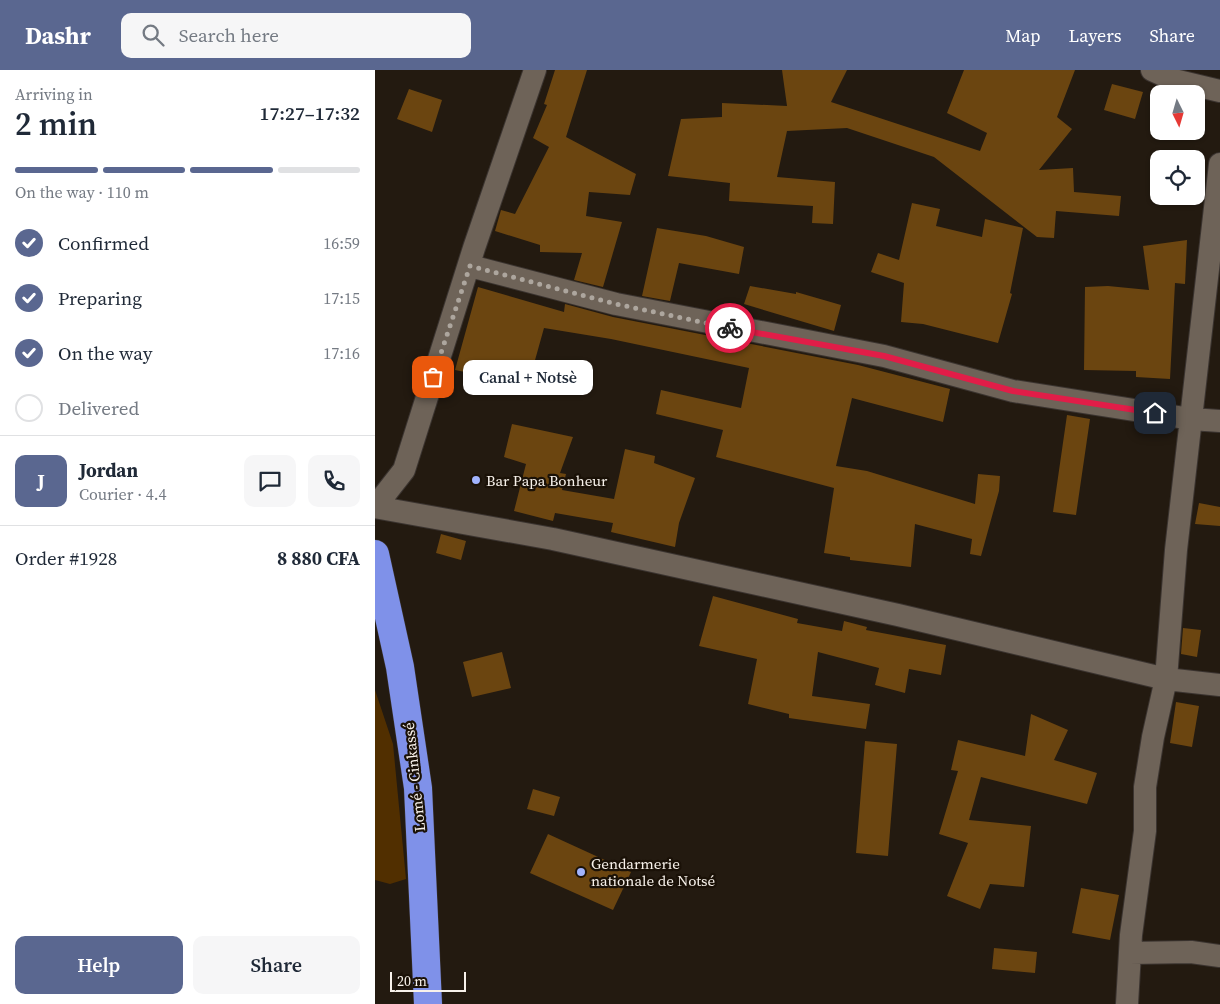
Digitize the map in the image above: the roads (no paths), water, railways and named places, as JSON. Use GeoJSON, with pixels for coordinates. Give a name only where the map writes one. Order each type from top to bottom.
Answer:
{"type":"FeatureCollection","features":[{"type":"Feature","properties":{"kind":"highway","name":"Lomé - Cinkassé"},"geometry":{"type":"LineString","coordinates":[[375,554],[400,667],[418,788],[428,1004]]}},
{"type":"Feature","properties":{"kind":"street"},"geometry":{"type":"LineString","coordinates":[[535,70],[403,470],[375,507],[553,538],[898,615],[1165,679],[1220,685]]}},
{"type":"Feature","properties":{"kind":"street"},"geometry":{"type":"LineString","coordinates":[[1152,70],[1174,80],[1220,90]]}},
{"type":"Feature","properties":{"kind":"street"},"geometry":{"type":"LineString","coordinates":[[1127,1004],[1130,953],[1145,831],[1145,787],[1165,679],[1170,614],[1220,164]]}},
{"type":"Feature","properties":{"kind":"street"},"geometry":{"type":"LineString","coordinates":[[470,266],[616,304],[884,356],[1013,391],[1191,419],[1220,421]]}},
{"type":"Feature","properties":{"kind":"street"},"geometry":{"type":"LineString","coordinates":[[1130,953],[1191,952],[1220,956]]}},
{"type":"Feature","properties":{"kind":"place","name":"Canal + Notsè"},"geometry":{"type":"Point","coordinates":[433,377]}},
{"type":"Feature","properties":{"kind":"place","name":"Bar Papa Bonheur"},"geometry":{"type":"Point","coordinates":[476,480]}},
{"type":"Feature","properties":{"kind":"place","name":"Gendarmerie nationale de Notsé"},"geometry":{"type":"Point","coordinates":[581,872]}}]}
